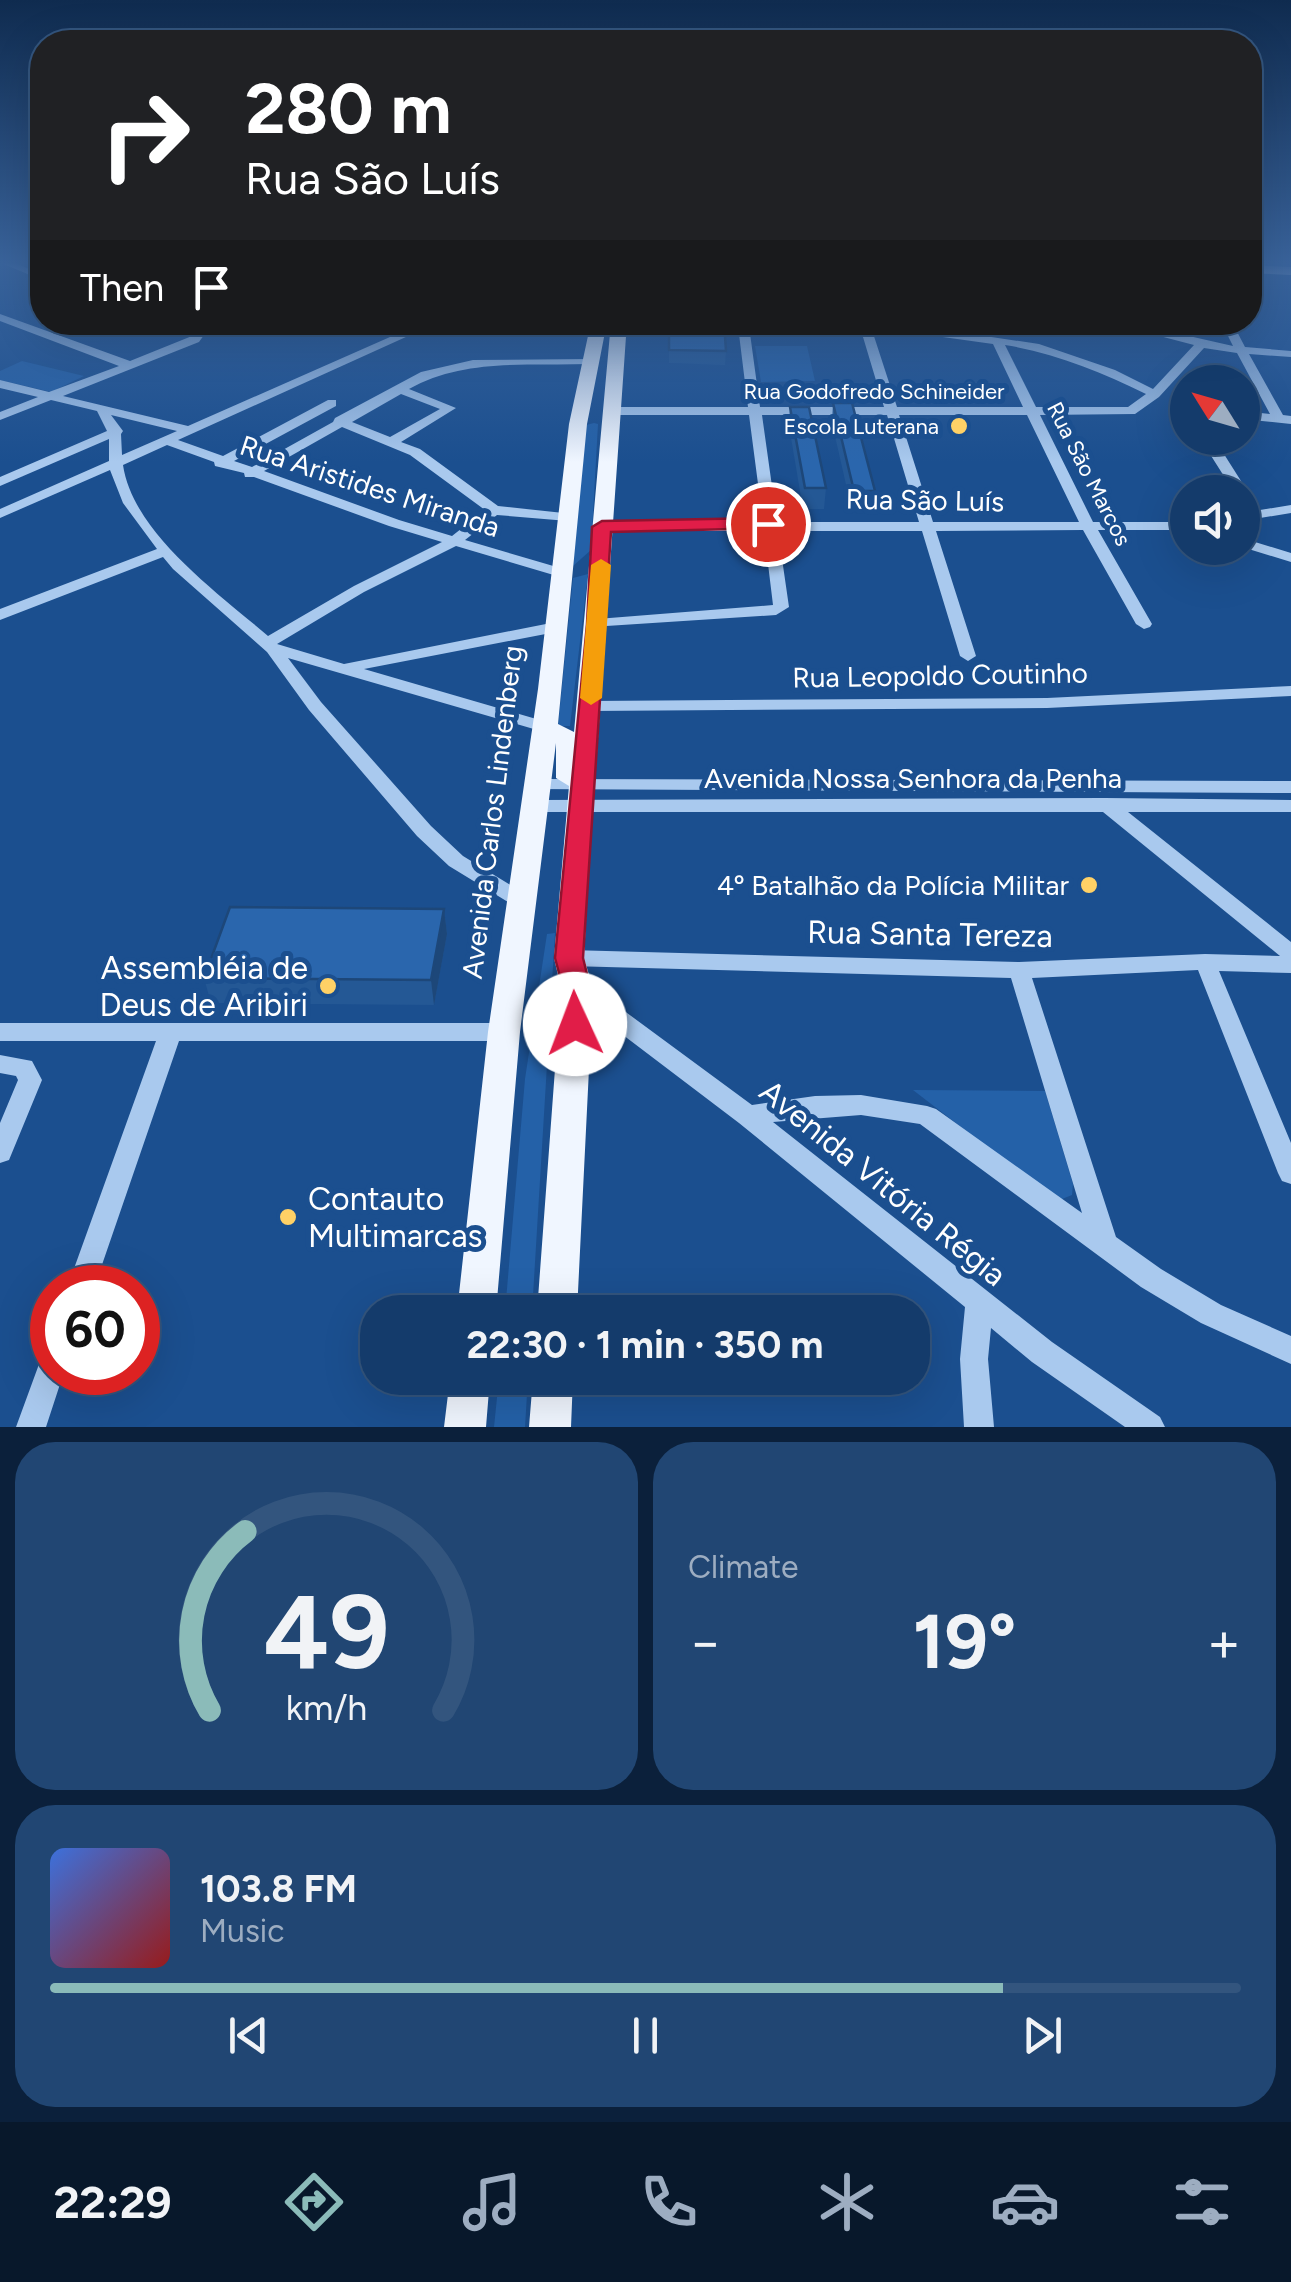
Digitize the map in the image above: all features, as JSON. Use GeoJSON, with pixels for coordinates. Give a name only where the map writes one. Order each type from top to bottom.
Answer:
{"type":"FeatureCollection","features":[{"type":"Feature","properties":{"kind":"main road","name":"Avenida Carlos Lindenberg"},"geometry":{"type":"LineString","coordinates":[[478,1295],[504,1032],[536,796],[578,424],[596,335]]}},
{"type":"Feature","properties":{"kind":"main road"},"geometry":{"type":"LineString","coordinates":[[558,1295],[581,795],[617,335]]}},
{"type":"Feature","properties":{"kind":"main road"},"geometry":{"type":"LineString","coordinates":[[578,424],[610,411]]}},
{"type":"Feature","properties":{"kind":"main road"},"geometry":{"type":"LineString","coordinates":[[562,573],[584,568],[601,557]]}},
{"type":"Feature","properties":{"kind":"main road"},"geometry":{"type":"LineString","coordinates":[[544,727],[569,740],[567,774],[581,795]]}},
{"type":"Feature","properties":{"kind":"main road"},"geometry":{"type":"LineString","coordinates":[[465,1427],[468,1395]]}},
{"type":"Feature","properties":{"kind":"main road"},"geometry":{"type":"LineString","coordinates":[[550,1427],[552,1395]]}},
{"type":"Feature","properties":{"kind":"street"},"geometry":{"type":"LineString","coordinates":[[48,335],[131,366]]}},
{"type":"Feature","properties":{"kind":"street"},"geometry":{"type":"LineString","coordinates":[[0,416],[195,340],[198,335]]}},
{"type":"Feature","properties":{"kind":"street"},"geometry":{"type":"LineString","coordinates":[[0,514],[404,335]]}},
{"type":"Feature","properties":{"kind":"street"},"geometry":{"type":"LineString","coordinates":[[597,624],[779,610],[745,335]]}},
{"type":"Feature","properties":{"kind":"street"},"geometry":{"type":"LineString","coordinates":[[868,335],[968,656]]}},
{"type":"Feature","properties":{"kind":"street"},"geometry":{"type":"LineString","coordinates":[[944,335],[1060,352],[1155,394],[1201,344]]}},
{"type":"Feature","properties":{"kind":"street"},"geometry":{"type":"LineString","coordinates":[[1164,335],[1242,351],[1291,354]]}},
{"type":"Feature","properties":{"kind":"street"},"geometry":{"type":"LineString","coordinates":[[1233,335],[1276,416]]}},
{"type":"Feature","properties":{"kind":"street","name":"Rua São Marcos"},"geometry":{"type":"LineString","coordinates":[[998,343],[1090,528],[1144,624]]}},
{"type":"Feature","properties":{"kind":"street"},"geometry":{"type":"LineString","coordinates":[[250,474],[425,375],[473,363],[589,361]]}},
{"type":"Feature","properties":{"kind":"street"},"geometry":{"type":"LineString","coordinates":[[0,384],[51,397],[111,422]]}},
{"type":"Feature","properties":{"kind":"street"},"geometry":{"type":"LineString","coordinates":[[393,442],[450,408],[399,389]]}},
{"type":"Feature","properties":{"kind":"street","name":"Rua Godofredo Schineider"},"geometry":{"type":"LineString","coordinates":[[610,411],[1031,412],[1138,408],[1155,394]]}},
{"type":"Feature","properties":{"kind":"street"},"geometry":{"type":"LineString","coordinates":[[220,462],[332,404]]}},
{"type":"Feature","properties":{"kind":"street"},"geometry":{"type":"LineString","coordinates":[[1260,416],[1291,420]]}},
{"type":"Feature","properties":{"kind":"street"},"geometry":{"type":"LineString","coordinates":[[0,482],[111,422],[129,417],[188,430]]}},
{"type":"Feature","properties":{"kind":"street"},"geometry":{"type":"LineString","coordinates":[[339,421],[415,452],[494,510],[568,517]]}},
{"type":"Feature","properties":{"kind":"street"},"geometry":{"type":"LineString","coordinates":[[111,422],[118,478],[166,551],[210,596],[270,645],[316,706],[424,830],[456,861],[523,902]]}},
{"type":"Feature","properties":{"kind":"street","name":"Rua Aristides Miranda"},"geometry":{"type":"LineString","coordinates":[[165,440],[250,474],[452,542],[562,573]]}},
{"type":"Feature","properties":{"kind":"street"},"geometry":{"type":"LineString","coordinates":[[1260,514],[1291,509]]}},
{"type":"Feature","properties":{"kind":"street"},"geometry":{"type":"LineString","coordinates":[[270,645],[359,589],[452,542],[494,510]]}},
{"type":"Feature","properties":{"kind":"street","name":"Rua São Luís"},"geometry":{"type":"LineString","coordinates":[[602,527],[1170,526]]}},
{"type":"Feature","properties":{"kind":"street"},"geometry":{"type":"LineString","coordinates":[[1260,548],[1291,558]]}},
{"type":"Feature","properties":{"kind":"street"},"geometry":{"type":"LineString","coordinates":[[0,615],[166,551]]}},
{"type":"Feature","properties":{"kind":"street"},"geometry":{"type":"LineString","coordinates":[[340,669],[556,627]]}},
{"type":"Feature","properties":{"kind":"street"},"geometry":{"type":"LineString","coordinates":[[270,645],[544,727]]}},
{"type":"Feature","properties":{"kind":"street","name":"Rua Leopoldo Coutinho"},"geometry":{"type":"LineString","coordinates":[[590,706],[1047,704],[1291,691]]}},
{"type":"Feature","properties":{"kind":"street"},"geometry":{"type":"LineString","coordinates":[[1259,787],[1269,806]]}},
{"type":"Feature","properties":{"kind":"street","name":"Avenida Nossa Senhora da Penha"},"geometry":{"type":"LineString","coordinates":[[536,796],[1101,796],[1291,787]]}},
{"type":"Feature","properties":{"kind":"street"},"geometry":{"type":"LineString","coordinates":[[1101,796],[1291,954]]}},
{"type":"Feature","properties":{"kind":"street","name":"Avenida Nossa Senhora da Penha"},"geometry":{"type":"LineString","coordinates":[[1101,796],[1291,806]]}},
{"type":"Feature","properties":{"kind":"street"},"geometry":{"type":"LineString","coordinates":[[1205,962],[1291,1173]]}},
{"type":"Feature","properties":{"kind":"street","name":"Rua Santa Tereza"},"geometry":{"type":"LineString","coordinates":[[573,973],[1019,970],[1205,962],[1291,965]]}},
{"type":"Feature","properties":{"kind":"street"},"geometry":{"type":"LineString","coordinates":[[1019,970],[1106,1248]]}},
{"type":"Feature","properties":{"kind":"street","name":"Avenida Vitória Régia"},"geometry":{"type":"LineString","coordinates":[[573,973],[979,1302],[1150,1427]]}},
{"type":"Feature","properties":{"kind":"street"},"geometry":{"type":"LineString","coordinates":[[0,1032],[504,1032]]}},
{"type":"Feature","properties":{"kind":"street"},"geometry":{"type":"LineString","coordinates":[[88,1265],[171,1032]]}},
{"type":"Feature","properties":{"kind":"street"},"geometry":{"type":"LineString","coordinates":[[0,1064],[24,1068],[30,1080],[0,1152]]}},
{"type":"Feature","properties":{"kind":"street"},"geometry":{"type":"LineString","coordinates":[[748,1116],[796,1107],[885,1106],[928,1116],[1106,1248],[1211,1314],[1291,1350]]}},
{"type":"Feature","properties":{"kind":"street"},"geometry":{"type":"LineString","coordinates":[[979,1302],[974,1359],[979,1427]]}},
{"type":"Feature","properties":{"kind":"street"},"geometry":{"type":"LineString","coordinates":[[31,1427],[42,1395]]}},
{"type":"Feature","properties":{"kind":"shaded area"},"geometry":{"type":"Polygon","coordinates":[[[755,346],[807,346],[815,381],[761,382],[755,346]]]}},
{"type":"Feature","properties":{"kind":"shaded area"},"geometry":{"type":"Polygon","coordinates":[[[22,361],[84,376],[51,392],[0,380],[0,371],[22,361]]]}},
{"type":"Feature","properties":{"kind":"shaded area"},"geometry":{"type":"Polygon","coordinates":[[[598,424],[591,550],[573,566],[586,425],[598,424]]]}},
{"type":"Feature","properties":{"kind":"shaded area"},"geometry":{"type":"Polygon","coordinates":[[[588,574],[570,726],[558,726],[573,578],[588,574]]]}},
{"type":"Feature","properties":{"kind":"shaded area"},"geometry":{"type":"Polygon","coordinates":[[[555,933],[533,1295],[506,1295],[525,1079],[547,934],[555,933]]]}},
{"type":"Feature","properties":{"kind":"shaded area"},"geometry":{"type":"Polygon","coordinates":[[[913,1090],[1045,1091],[1073,1184],[1072,1195],[1062,1199],[1049,1195],[913,1090]]]}},
{"type":"Feature","properties":{"kind":"shaded area"},"geometry":{"type":"Polygon","coordinates":[[[497,1395],[527,1395],[525,1427],[494,1427],[497,1395]]]}},
{"type":"Feature","properties":{"kind":"building"},"geometry":{"type":"Polygon","coordinates":[[[669,335],[725,335],[726,351],[669,350],[669,335]]]}},
{"type":"Feature","properties":{"kind":"building"},"geometry":{"type":"Polygon","coordinates":[[[833,403],[852,403],[875,491],[854,491],[833,403]]]}},
{"type":"Feature","properties":{"kind":"building"},"geometry":{"type":"Polygon","coordinates":[[[790,407],[809,407],[826,488],[805,488],[790,407]]]}},
{"type":"Feature","properties":{"kind":"building","name":"Assembléia de Deus de Aribiri"},"geometry":{"type":"Polygon","coordinates":[[[230,907],[444,909],[431,980],[204,978],[230,907]]]}},
{"type":"Feature","properties":{"kind":"slow traffic"},"geometry":{"type":"LineString","coordinates":[[591,698],[601,565]]}},
{"type":"Feature","properties":{"kind":"place","name":"Escola Luterana"},"geometry":{"type":"Point","coordinates":[959,426]}},
{"type":"Feature","properties":{"kind":"place","name":"4º Batalhão da Polícia Militar"},"geometry":{"type":"Point","coordinates":[1089,885]}},
{"type":"Feature","properties":{"kind":"place","name":"Assembléia de Deus de Aribiri"},"geometry":{"type":"Point","coordinates":[328,986]}},
{"type":"Feature","properties":{"kind":"place","name":"Contauto Multimarcas"},"geometry":{"type":"Point","coordinates":[288,1217]}},
{"type":"Feature","properties":{"kind":"route"},"geometry":{"type":"LineString","coordinates":[[575,1024],[577,988],[569,958],[573,882],[602,527],[768,524]]}}]}
